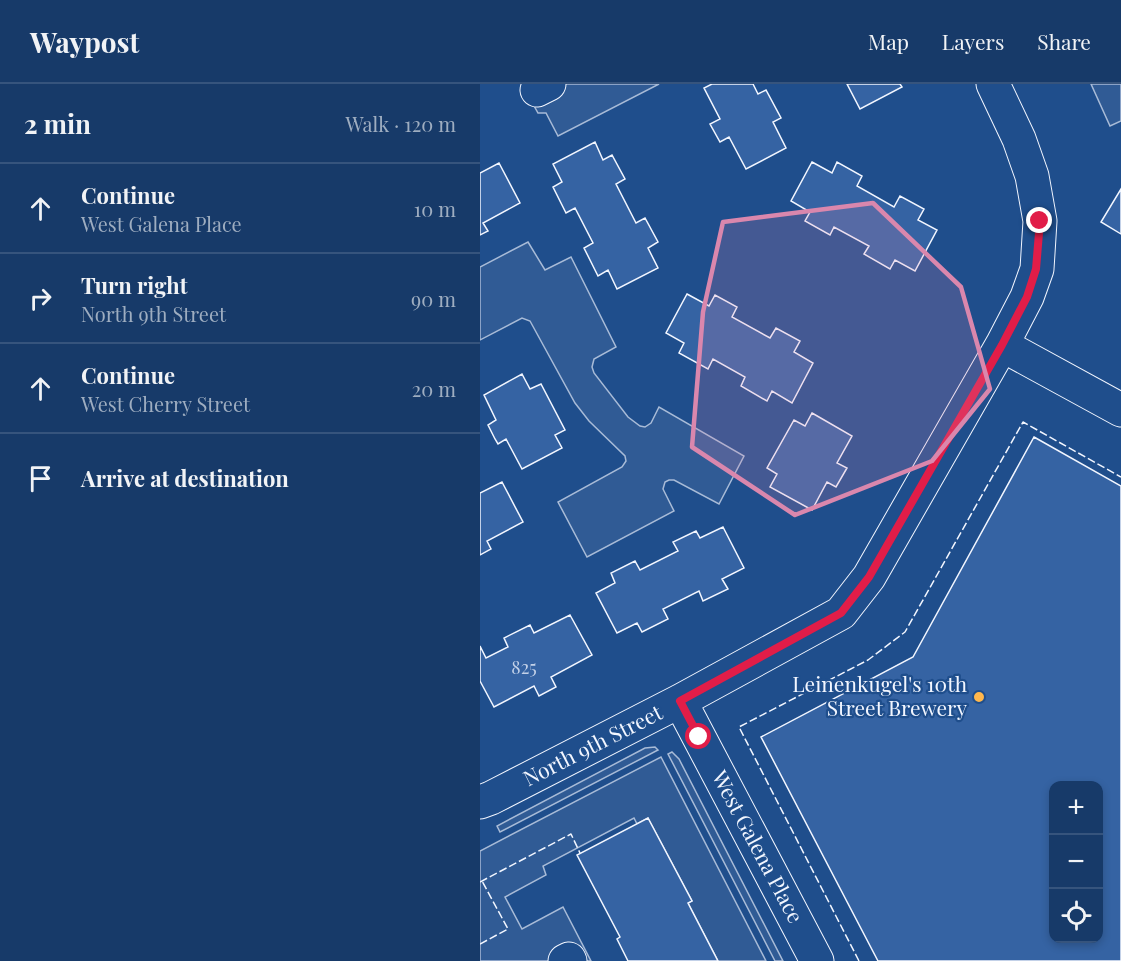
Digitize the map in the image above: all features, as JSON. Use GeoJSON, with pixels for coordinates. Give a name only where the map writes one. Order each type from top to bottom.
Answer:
{"type":"FeatureCollection","features":[{"type":"Feature","properties":{"kind":"street","name":"North 9th Street"},"geometry":{"type":"LineString","coordinates":[[480,802],[680,701],[841,613],[869,577],[1002,345],[1027,297],[1036,269],[1040,221],[1032,177],[1019,139],[993,84]]}},
{"type":"Feature","properties":{"kind":"street"},"geometry":{"type":"LineString","coordinates":[[1002,345],[1121,410]]}},
{"type":"Feature","properties":{"kind":"street","name":"West Galena Place"},"geometry":{"type":"LineString","coordinates":[[680,701],[817,961]]}},
{"type":"Feature","properties":{"kind":"street"},"geometry":{"type":"LineString","coordinates":[[565,961],[569,959],[570,961]]}},
{"type":"Feature","properties":{"kind":"highlighted area"},"geometry":{"type":"Polygon","coordinates":[[[873,203],[961,287],[990,389],[932,461],[795,515],[692,447],[703,312],[723,222],[873,203]]]}},
{"type":"Feature","properties":{"kind":"shaded area"},"geometry":{"type":"Polygon","coordinates":[[[522,84],[659,84],[558,136],[546,113],[538,113],[522,84]]]}},
{"type":"Feature","properties":{"kind":"shaded area"},"geometry":{"type":"Polygon","coordinates":[[[1091,84],[1121,84],[1121,121],[1110,126],[1091,84]]]}},
{"type":"Feature","properties":{"kind":"shaded area"},"geometry":{"type":"Polygon","coordinates":[[[528,242],[545,270],[571,257],[616,347],[594,359],[592,367],[594,373],[628,417],[645,427],[651,423],[659,407],[744,456],[719,504],[674,480],[669,480],[665,482],[663,489],[674,511],[587,557],[558,502],[622,467],[626,461],[625,456],[589,421],[575,403],[530,321],[522,318],[480,340],[480,267],[528,242]]]}},
{"type":"Feature","properties":{"kind":"shaded area"},"geometry":{"type":"Polygon","coordinates":[[[655,747],[658,750],[500,832],[497,826],[645,748],[655,747]]]}},
{"type":"Feature","properties":{"kind":"shaded area"},"geometry":{"type":"Polygon","coordinates":[[[672,752],[679,759],[783,961],[775,961],[668,754],[672,752]]]}},
{"type":"Feature","properties":{"kind":"shaded area"},"geometry":{"type":"Polygon","coordinates":[[[661,757],[766,961],[718,961],[688,903],[692,901],[648,818],[637,824],[634,818],[543,866],[546,875],[505,897],[522,929],[563,907],[591,961],[480,961],[480,851],[661,757]]]}},
{"type":"Feature","properties":{"kind":"building"},"geometry":{"type":"Polygon","coordinates":[[[712,84],[753,84],[758,94],[766,90],[781,118],[773,122],[786,148],[746,169],[729,137],[720,142],[710,124],[720,119],[704,88],[712,84]]]}},
{"type":"Feature","properties":{"kind":"building"},"geometry":{"type":"Polygon","coordinates":[[[847,84],[900,84],[902,87],[860,109],[847,84]]]}},
{"type":"Feature","properties":{"kind":"building"},"geometry":{"type":"Polygon","coordinates":[[[595,142],[603,160],[612,155],[625,179],[616,184],[636,223],[645,218],[658,242],[648,248],[658,268],[617,289],[608,270],[598,276],[584,248],[593,243],[575,208],[566,213],[553,187],[562,182],[553,164],[595,142]]]}},
{"type":"Feature","properties":{"kind":"building"},"geometry":{"type":"Polygon","coordinates":[[[812,162],[832,173],[837,162],[862,176],[857,186],[894,207],[900,196],[924,209],[918,220],[937,230],[915,271],[895,260],[890,269],[864,254],[869,246],[834,227],[830,235],[805,221],[810,212],[791,201],[812,162]]]}},
{"type":"Feature","properties":{"kind":"building"},"geometry":{"type":"Polygon","coordinates":[[[499,163],[520,203],[483,223],[488,231],[480,235],[480,173],[499,163]]]}},
{"type":"Feature","properties":{"kind":"building"},"geometry":{"type":"Polygon","coordinates":[[[1121,189],[1121,234],[1101,222],[1121,189]]]}},
{"type":"Feature","properties":{"kind":"building"},"geometry":{"type":"Polygon","coordinates":[[[687,294],[709,306],[715,295],[737,307],[732,317],[770,338],[776,328],[800,341],[794,352],[813,363],[792,403],[772,391],[767,401],[741,386],[745,377],[713,359],[708,369],[679,353],[684,343],[666,333],[687,294]]]}},
{"type":"Feature","properties":{"kind":"building"},"geometry":{"type":"Polygon","coordinates":[[[522,374],[530,389],[541,384],[565,430],[555,435],[562,448],[522,469],[506,439],[498,444],[495,439],[488,425],[496,420],[484,395],[522,374]]]}},
{"type":"Feature","properties":{"kind":"building"},"geometry":{"type":"Polygon","coordinates":[[[812,413],[852,436],[837,463],[847,468],[836,487],[827,482],[812,510],[770,487],[777,474],[767,468],[794,420],[805,426],[812,413]]]}},
{"type":"Feature","properties":{"kind":"building","name":"Leinenkugel's 10th Street Brewery"},"geometry":{"type":"Polygon","coordinates":[[[1034,437],[1121,486],[1121,961],[878,961],[761,737],[913,657],[1034,437]]]}},
{"type":"Feature","properties":{"kind":"building"},"geometry":{"type":"Polygon","coordinates":[[[502,482],[523,522],[487,541],[491,549],[480,555],[480,493],[502,482]]]}},
{"type":"Feature","properties":{"kind":"building"},"geometry":{"type":"Polygon","coordinates":[[[723,527],[744,568],[722,579],[728,589],[703,601],[699,591],[663,609],[668,619],[642,632],[637,623],[617,633],[596,593],[615,583],[611,573],[635,561],[640,570],[678,551],[673,542],[696,531],[700,538],[723,527]]]}},
{"type":"Feature","properties":{"kind":"building"},"geometry":{"type":"Polygon","coordinates":[[[570,615],[592,655],[551,677],[556,687],[539,696],[534,686],[494,707],[480,681],[480,646],[486,658],[508,647],[504,638],[530,625],[534,633],[570,615]]]}},
{"type":"Feature","properties":{"kind":"building"},"geometry":{"type":"Polygon","coordinates":[[[648,818],[692,901],[688,903],[718,961],[628,961],[617,939],[620,937],[577,855],[648,818]]]}},
{"type":"Feature","properties":{"kind":"fence"},"geometry":{"type":"LineString","coordinates":[[859,961],[739,727],[868,660],[905,632],[1023,422],[1121,477]]}},
{"type":"Feature","properties":{"kind":"fence"},"geometry":{"type":"LineString","coordinates":[[480,882],[571,834],[580,853]]}},
{"type":"Feature","properties":{"kind":"fence"},"geometry":{"type":"LineString","coordinates":[[480,944],[508,929],[482,881]]}},
{"type":"Feature","properties":{"kind":"place","name":"Leinenkugel's 10th Street Brewery"},"geometry":{"type":"Point","coordinates":[979,697]}},
{"type":"Feature","properties":{"kind":"route"},"geometry":{"type":"LineString","coordinates":[[699,737],[680,701],[841,613],[869,577],[1002,345],[1027,297],[1036,269],[1040,221]]}}]}
